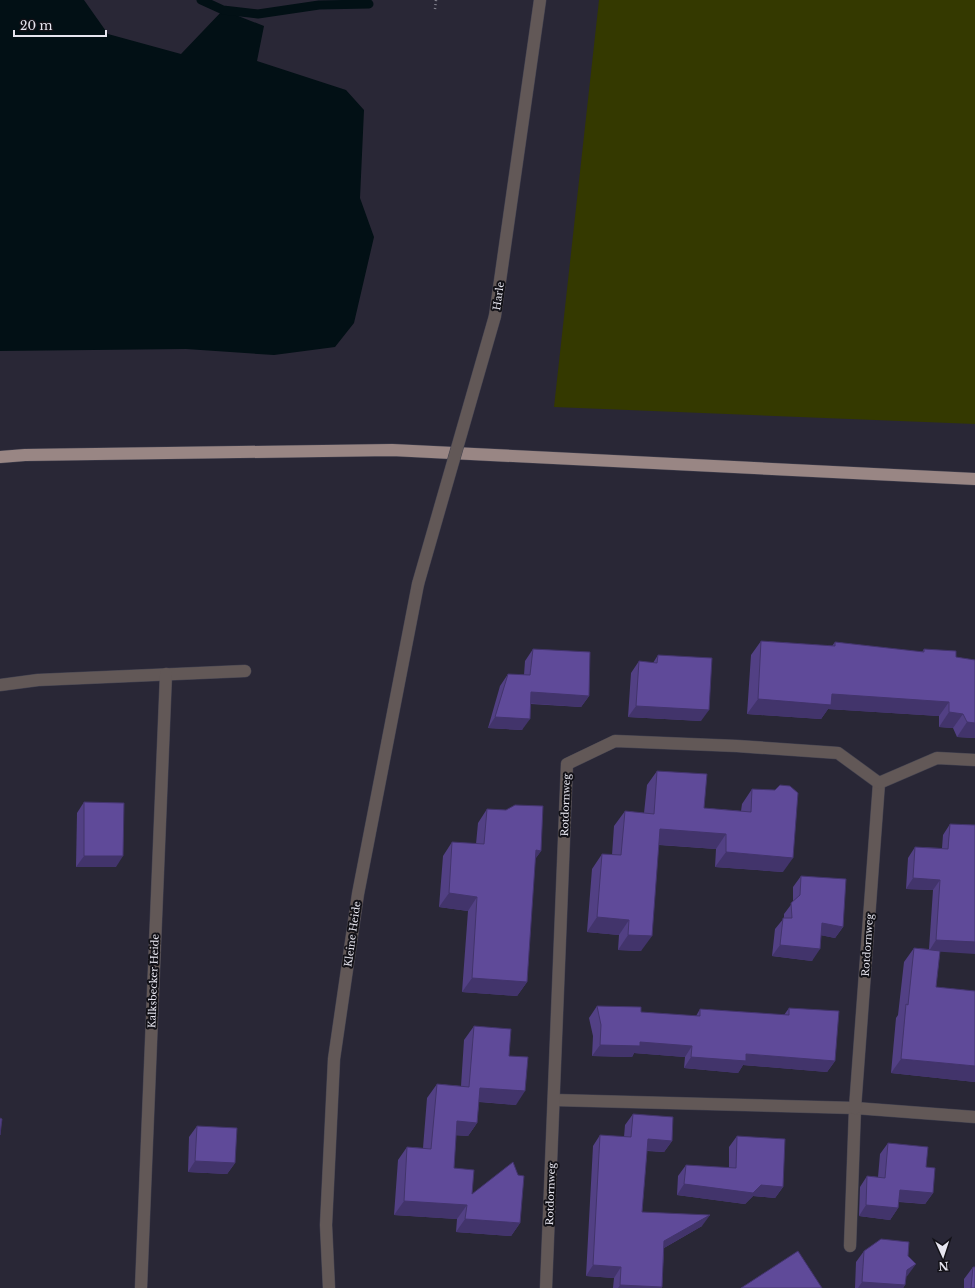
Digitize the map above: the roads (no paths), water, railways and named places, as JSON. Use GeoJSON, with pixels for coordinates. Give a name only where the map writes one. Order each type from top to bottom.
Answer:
{"type":"FeatureCollection","features":[{"type":"Feature","properties":{"kind":"main road"},"geometry":{"type":"LineString","coordinates":[[0,457],[25,455],[392,450],[975,479]]}},
{"type":"Feature","properties":{"kind":"street","name":"Harle"},"geometry":{"type":"LineString","coordinates":[[418,584],[495,316],[540,0]]}},
{"type":"Feature","properties":{"kind":"street","name":"Kleine Heide"},"geometry":{"type":"LineString","coordinates":[[329,1288],[326,1225],[334,1059],[358,894],[418,584]]}},
{"type":"Feature","properties":{"kind":"street"},"geometry":{"type":"LineString","coordinates":[[0,685],[38,680],[245,671]]}},
{"type":"Feature","properties":{"kind":"street","name":"Kalksbecker Heide"},"geometry":{"type":"LineString","coordinates":[[140,1288],[166,674]]}},
{"type":"Feature","properties":{"kind":"street","name":"Rotdornweg"},"geometry":{"type":"LineString","coordinates":[[546,1288],[567,764],[615,741],[737,746],[838,753],[879,783],[855,1108],[850,1246]]}},
{"type":"Feature","properties":{"kind":"street"},"geometry":{"type":"LineString","coordinates":[[879,783],[937,758],[975,760]]}},
{"type":"Feature","properties":{"kind":"street"},"geometry":{"type":"LineString","coordinates":[[554,1100],[855,1108],[975,1117]]}},
{"type":"Feature","properties":{"kind":"waterway"},"geometry":{"type":"LineString","coordinates":[[201,0],[223,10],[258,14],[319,5],[369,4]]}}]}
